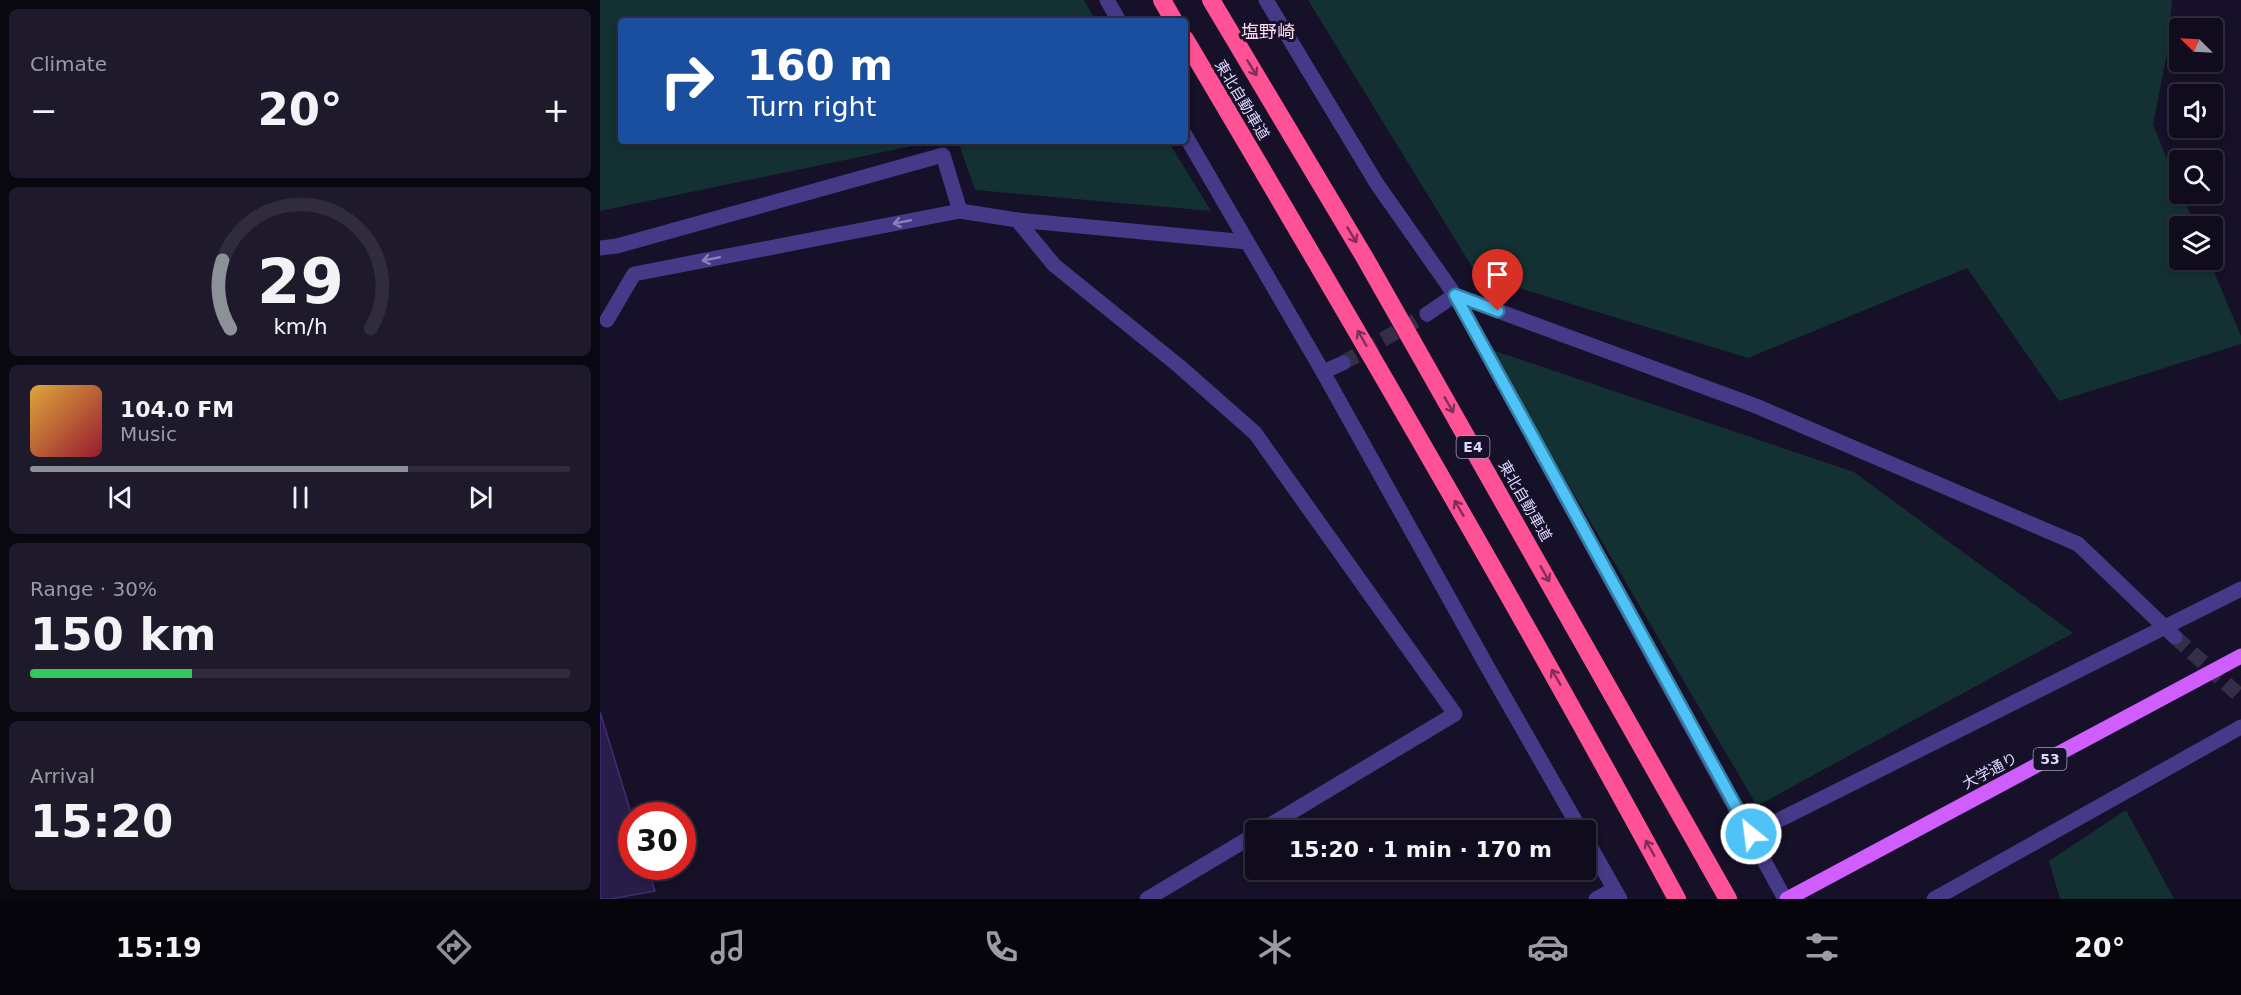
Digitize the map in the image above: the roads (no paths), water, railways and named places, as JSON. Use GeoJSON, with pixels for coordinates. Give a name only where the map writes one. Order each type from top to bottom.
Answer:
{"type":"FeatureCollection","features":[{"type":"Feature","properties":{"kind":"highway"},"geometry":{"type":"LineString","coordinates":[[1162,0],[1172,18]]}},
{"type":"Feature","properties":{"kind":"highway","name":"東北自動車道"},"geometry":{"type":"LineString","coordinates":[[1211,0],[1365,258],[1728,899]]}},
{"type":"Feature","properties":{"kind":"highway","name":"東北自動車道"},"geometry":{"type":"LineString","coordinates":[[1188,44],[1329,282],[1566,694],[1677,899]]}},
{"type":"Feature","properties":{"kind":"main road","name":"大学通り"},"geometry":{"type":"LineString","coordinates":[[1786,899],[2241,656]]}},
{"type":"Feature","properties":{"kind":"street"},"geometry":{"type":"LineString","coordinates":[[1107,0],[1117,18]]}},
{"type":"Feature","properties":{"kind":"street"},"geometry":{"type":"LineString","coordinates":[[1266,0],[1377,184],[1455,295],[1786,899]]}},
{"type":"Feature","properties":{"kind":"street"},"geometry":{"type":"LineString","coordinates":[[1188,140],[1323,372],[1575,820]]}},
{"type":"Feature","properties":{"kind":"street"},"geometry":{"type":"LineString","coordinates":[[600,248],[617,246],[943,155],[960,211]]}},
{"type":"Feature","properties":{"kind":"street"},"geometry":{"type":"LineString","coordinates":[[607,320],[634,274],[960,211],[1017,220],[1247,242]]}},
{"type":"Feature","properties":{"kind":"street"},"geometry":{"type":"LineString","coordinates":[[1017,220],[1054,266],[1179,366],[1255,433],[1455,714],[1278,820]]}},
{"type":"Feature","properties":{"kind":"street"},"geometry":{"type":"LineString","coordinates":[[1426,314],[1455,295]]}},
{"type":"Feature","properties":{"kind":"street"},"geometry":{"type":"LineString","coordinates":[[1455,295],[1756,406],[2078,544],[2169,632]]}},
{"type":"Feature","properties":{"kind":"street"},"geometry":{"type":"LineString","coordinates":[[1323,372],[1343,363]]}},
{"type":"Feature","properties":{"kind":"street"},"geometry":{"type":"LineString","coordinates":[[1751,834],[2169,632],[2241,589]]}},
{"type":"Feature","properties":{"kind":"street"},"geometry":{"type":"LineString","coordinates":[[1934,899],[2241,727]]}},
{"type":"Feature","properties":{"kind":"street"},"geometry":{"type":"LineString","coordinates":[[1147,899],[1245,841]]}},
{"type":"Feature","properties":{"kind":"street"},"geometry":{"type":"LineString","coordinates":[[1596,857],[1617,894],[1596,899]]}},
{"type":"Feature","properties":{"kind":"tunnel"},"geometry":{"type":"LineString","coordinates":[[1343,363],[1427,314]]}},
{"type":"Feature","properties":{"kind":"tunnel"},"geometry":{"type":"LineString","coordinates":[[2175,637],[2241,697]]}},
{"type":"Feature","properties":{"kind":"district","name":"塩野崎"},"geometry":{"type":"Point","coordinates":[1268,32]}}]}
